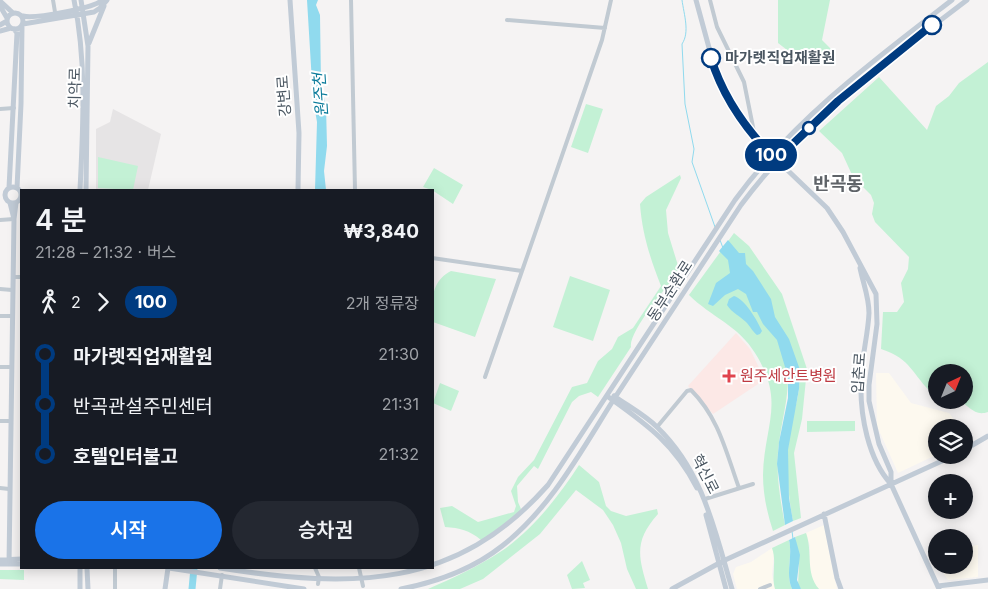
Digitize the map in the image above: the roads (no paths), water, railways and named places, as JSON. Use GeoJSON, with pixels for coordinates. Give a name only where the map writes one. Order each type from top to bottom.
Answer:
{"type":"FeatureCollection","features":[{"type":"Feature","properties":{"kind":"street"},"geometry":{"type":"LineString","coordinates":[[53,0],[55,12]]}},
{"type":"Feature","properties":{"kind":"street","name":"치악로"},"geometry":{"type":"LineString","coordinates":[[74,0],[80,27],[82,121],[80,189]]}},
{"type":"Feature","properties":{"kind":"street","name":"치악로"},"geometry":{"type":"LineString","coordinates":[[81,0],[88,46],[86,189]]}},
{"type":"Feature","properties":{"kind":"street","name":"강변로"},"geometry":{"type":"LineString","coordinates":[[290,0],[299,133],[298,189]]}},
{"type":"Feature","properties":{"kind":"street"},"geometry":{"type":"LineString","coordinates":[[351,0],[355,189]]}},
{"type":"Feature","properties":{"kind":"street"},"geometry":{"type":"LineString","coordinates":[[485,377],[605,28],[611,0]]}},
{"type":"Feature","properties":{"kind":"street","name":"입춘로"},"geometry":{"type":"LineString","coordinates":[[696,0],[717,77],[731,104],[756,140],[827,208],[870,279],[876,294],[877,324],[869,385],[870,401],[879,444],[891,472],[891,484]]}},
{"type":"Feature","properties":{"kind":"street"},"geometry":{"type":"LineString","coordinates":[[710,0],[717,26],[744,82],[756,140]]}},
{"type":"Feature","properties":{"kind":"street","name":"동부순환로"},"geometry":{"type":"LineString","coordinates":[[509,530],[548,486],[720,224],[747,184],[771,155],[806,120],[851,80],[952,0]]}},
{"type":"Feature","properties":{"kind":"street","name":"동부순환로"},"geometry":{"type":"LineString","coordinates":[[401,589],[434,581],[470,566],[507,542],[555,491],[726,228],[753,188],[776,160],[856,86],[967,0]]}},
{"type":"Feature","properties":{"kind":"street"},"geometry":{"type":"LineString","coordinates":[[0,1],[13,12],[23,16],[55,12],[77,13]]}},
{"type":"Feature","properties":{"kind":"street"},"geometry":{"type":"LineString","coordinates":[[0,31],[84,11],[98,10],[105,1]]}},
{"type":"Feature","properties":{"kind":"street"},"geometry":{"type":"LineString","coordinates":[[88,46],[105,1]]}},
{"type":"Feature","properties":{"kind":"street"},"geometry":{"type":"LineString","coordinates":[[0,6],[12,29],[17,33],[14,108],[4,192]]}},
{"type":"Feature","properties":{"kind":"street"},"geometry":{"type":"LineString","coordinates":[[0,25],[13,12]]}},
{"type":"Feature","properties":{"kind":"street"},"geometry":{"type":"LineString","coordinates":[[8,562],[12,277],[14,219],[18,199],[16,188],[21,104],[23,16]]}},
{"type":"Feature","properties":{"kind":"street"},"geometry":{"type":"LineString","coordinates":[[507,20],[605,28]]}},
{"type":"Feature","properties":{"kind":"street"},"geometry":{"type":"LineString","coordinates":[[851,80],[856,86]]}},
{"type":"Feature","properties":{"kind":"street"},"geometry":{"type":"LineString","coordinates":[[0,109],[14,108]]}},
{"type":"Feature","properties":{"kind":"street"},"geometry":{"type":"LineString","coordinates":[[4,192],[16,188]]}},
{"type":"Feature","properties":{"kind":"street"},"geometry":{"type":"LineString","coordinates":[[4,192],[18,199]]}},
{"type":"Feature","properties":{"kind":"street"},"geometry":{"type":"LineString","coordinates":[[0,220],[14,219]]}},
{"type":"Feature","properties":{"kind":"street"},"geometry":{"type":"LineString","coordinates":[[434,258],[522,272]]}},
{"type":"Feature","properties":{"kind":"street","name":"입춘로"},"geometry":{"type":"LineString","coordinates":[[860,265],[869,312],[861,382],[862,409],[872,451],[883,475],[891,484],[938,587]]}},
{"type":"Feature","properties":{"kind":"street"},"geometry":{"type":"LineString","coordinates":[[12,277],[20,277]]}},
{"type":"Feature","properties":{"kind":"street"},"geometry":{"type":"LineString","coordinates":[[0,289],[12,290]]}},
{"type":"Feature","properties":{"kind":"street"},"geometry":{"type":"LineString","coordinates":[[0,316],[12,316]]}},
{"type":"Feature","properties":{"kind":"street"},"geometry":{"type":"LineString","coordinates":[[0,367],[11,367]]}},
{"type":"Feature","properties":{"kind":"street"},"geometry":{"type":"LineString","coordinates":[[657,427],[687,391],[691,390],[705,405],[714,419],[739,488]]}},
{"type":"Feature","properties":{"kind":"street"},"geometry":{"type":"LineString","coordinates":[[608,394],[614,399]]}},
{"type":"Feature","properties":{"kind":"street","name":"혁신로"},"geometry":{"type":"LineString","coordinates":[[614,399],[657,427],[684,457],[694,473],[704,499],[721,562],[726,589]]}},
{"type":"Feature","properties":{"kind":"street","name":"혁신로"},"geometry":{"type":"LineString","coordinates":[[614,399],[658,434],[686,468],[704,499]]}},
{"type":"Feature","properties":{"kind":"street"},"geometry":{"type":"LineString","coordinates":[[0,421],[10,421]]}},
{"type":"Feature","properties":{"kind":"street"},"geometry":{"type":"LineString","coordinates":[[973,445],[988,436]]}},
{"type":"Feature","properties":{"kind":"street"},"geometry":{"type":"LineString","coordinates":[[672,589],[721,562],[935,464]]}},
{"type":"Feature","properties":{"kind":"street"},"geometry":{"type":"LineString","coordinates":[[704,499],[753,484]]}},
{"type":"Feature","properties":{"kind":"street"},"geometry":{"type":"LineString","coordinates":[[0,488],[9,489]]}},
{"type":"Feature","properties":{"kind":"street"},"geometry":{"type":"LineString","coordinates":[[824,514],[841,589]]}},
{"type":"Feature","properties":{"kind":"street"},"geometry":{"type":"LineString","coordinates":[[0,564],[20,559]]}},
{"type":"Feature","properties":{"kind":"street"},"geometry":{"type":"LineString","coordinates":[[0,560],[20,564]]}},
{"type":"Feature","properties":{"kind":"street","name":"혁신로"},"geometry":{"type":"LineString","coordinates":[[721,562],[732,589]]}},
{"type":"Feature","properties":{"kind":"street"},"geometry":{"type":"LineString","coordinates":[[80,569],[80,589]]}},
{"type":"Feature","properties":{"kind":"street"},"geometry":{"type":"LineString","coordinates":[[87,569],[88,589]]}},
{"type":"Feature","properties":{"kind":"street"},"geometry":{"type":"LineString","coordinates":[[115,569],[115,589]]}},
{"type":"Feature","properties":{"kind":"street"},"geometry":{"type":"LineString","coordinates":[[165,589],[169,569]]}},
{"type":"Feature","properties":{"kind":"street"},"geometry":{"type":"LineString","coordinates":[[177,569],[219,574],[304,589]]}},
{"type":"Feature","properties":{"kind":"street"},"geometry":{"type":"LineString","coordinates":[[220,589],[221,569]]}},
{"type":"Feature","properties":{"kind":"street"},"geometry":{"type":"LineString","coordinates":[[227,569],[338,586]]}},
{"type":"Feature","properties":{"kind":"street"},"geometry":{"type":"LineString","coordinates":[[315,569],[319,577],[318,584]]}},
{"type":"Feature","properties":{"kind":"street"},"geometry":{"type":"LineString","coordinates":[[355,586],[366,586],[359,569]]}},
{"type":"Feature","properties":{"kind":"street"},"geometry":{"type":"LineString","coordinates":[[396,584],[440,571]]}},
{"type":"Feature","properties":{"kind":"street"},"geometry":{"type":"LineString","coordinates":[[938,587],[988,580]]}},
{"type":"Feature","properties":{"kind":"street"},"geometry":{"type":"LineString","coordinates":[[760,589],[770,585]]}},
{"type":"Feature","properties":{"kind":"water"},"geometry":{"type":"Polygon","coordinates":[[[307,0],[318,0],[316,5],[320,15],[321,83],[326,106],[327,146],[324,171],[326,189],[315,189],[317,122],[313,99],[307,0]]]}},
{"type":"Feature","properties":{"kind":"water"},"geometry":{"type":"Polygon","coordinates":[[[728,240],[739,253],[745,253],[746,264],[753,271],[771,299],[775,317],[789,339],[800,370],[799,389],[788,450],[789,498],[793,521],[785,525],[777,464],[779,442],[788,398],[788,377],[777,340],[763,324],[757,312],[753,312],[746,294],[738,289],[725,295],[713,306],[708,304],[716,283],[730,273],[728,260],[719,251],[728,240]]]}},
{"type":"Feature","properties":{"kind":"water"},"geometry":{"type":"Polygon","coordinates":[[[734,296],[742,301],[750,310],[762,331],[760,334],[757,335],[727,305],[729,299],[734,296]]]}},
{"type":"Feature","properties":{"kind":"water"},"geometry":{"type":"Polygon","coordinates":[[[795,537],[800,555],[797,580],[801,589],[792,589],[789,577],[789,540],[795,537]]]}},
{"type":"Feature","properties":{"kind":"waterway"},"geometry":{"type":"LineString","coordinates":[[682,0],[686,29],[682,44],[685,104],[694,149],[692,162],[715,227]]}},
{"type":"Feature","properties":{"kind":"waterway"},"geometry":{"type":"LineString","coordinates":[[720,240],[723,248]]}},
{"type":"Feature","properties":{"kind":"waterway"},"geometry":{"type":"LineString","coordinates":[[792,531],[793,539]]}},
{"type":"Feature","properties":{"kind":"waterway","name":"원주천"},"geometry":{"type":"LineString","coordinates":[[192,589],[194,569]]}},
{"type":"Feature","properties":{"kind":"place","name":"마가렛직업재활원"},"geometry":{"type":"Point","coordinates":[711,58]}},
{"type":"Feature","properties":{"kind":"place","name":"원주세안트병원"},"geometry":{"type":"Point","coordinates":[729,376]}},
{"type":"Feature","properties":{"kind":"district","name":"반곡동"},"geometry":{"type":"Point","coordinates":[838,184]}}]}
